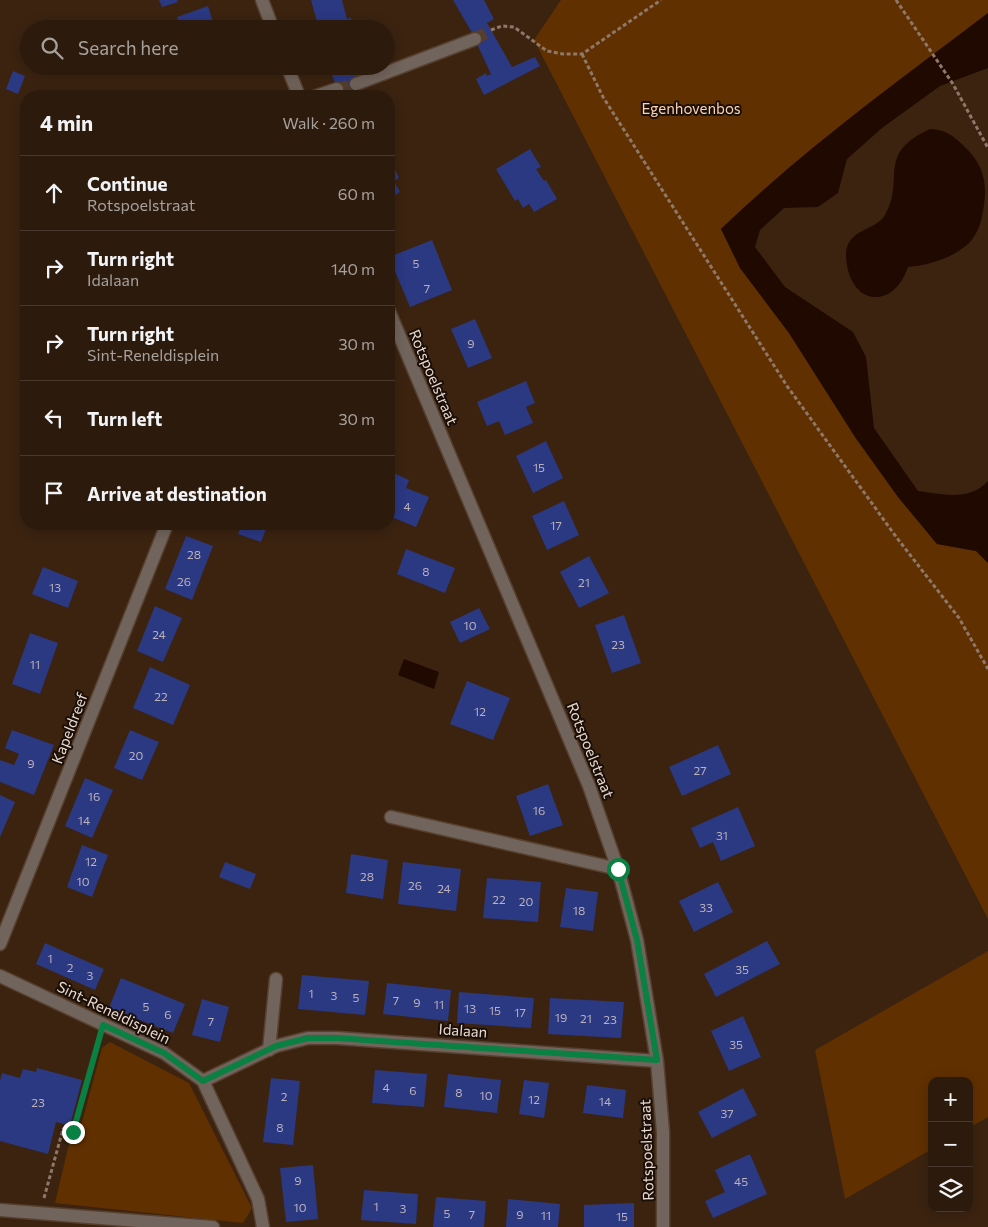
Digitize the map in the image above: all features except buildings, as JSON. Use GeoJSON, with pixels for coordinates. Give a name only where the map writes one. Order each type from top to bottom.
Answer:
{"type":"FeatureCollection","features":[{"type":"Feature","properties":{"kind":"street"},"geometry":{"type":"LineString","coordinates":[[262,0],[270,20]]}},
{"type":"Feature","properties":{"kind":"street"},"geometry":{"type":"LineString","coordinates":[[395,69],[475,39]]}},
{"type":"Feature","properties":{"kind":"street"},"geometry":{"type":"LineString","coordinates":[[291,75],[297,90]]}},
{"type":"Feature","properties":{"kind":"street"},"geometry":{"type":"LineString","coordinates":[[356,84],[380,75]]}},
{"type":"Feature","properties":{"kind":"street","name":"Rotspoelstraat"},"geometry":{"type":"LineString","coordinates":[[395,325],[585,777],[618,869],[637,940],[657,1060],[663,1132],[663,1227]]}},
{"type":"Feature","properties":{"kind":"street","name":"Kapeldreef"},"geometry":{"type":"LineString","coordinates":[[0,944],[165,530]]}},
{"type":"Feature","properties":{"kind":"street"},"geometry":{"type":"LineString","coordinates":[[390,817],[618,869]]}},
{"type":"Feature","properties":{"kind":"street","name":"Sint-Reneldisplein"},"geometry":{"type":"LineString","coordinates":[[0,976],[164,1053],[203,1081],[258,1199],[263,1227]]}},
{"type":"Feature","properties":{"kind":"street"},"geometry":{"type":"LineString","coordinates":[[269,1050],[276,980]]}},
{"type":"Feature","properties":{"kind":"street","name":"Idalaan"},"geometry":{"type":"LineString","coordinates":[[203,1081],[269,1050],[308,1038],[337,1038],[657,1060]]}},
{"type":"Feature","properties":{"kind":"street"},"geometry":{"type":"LineString","coordinates":[[0,1210],[213,1227]]}},
{"type":"Feature","properties":{"kind":"path"},"geometry":{"type":"LineString","coordinates":[[491,30],[502,26],[514,27],[547,51],[563,54],[582,54],[662,0]]}},
{"type":"Feature","properties":{"kind":"path"},"geometry":{"type":"LineString","coordinates":[[896,0],[953,84],[988,148]]}},
{"type":"Feature","properties":{"kind":"path"},"geometry":{"type":"LineString","coordinates":[[582,54],[603,97],[787,386],[897,538],[959,618],[988,669]]}},
{"type":"Feature","properties":{"kind":"path"},"geometry":{"type":"LineString","coordinates":[[40,1213],[63,1129],[73,1132],[103,1025]]}},
{"type":"Feature","properties":{"kind":"green space","name":"Egenhovenbos"},"geometry":{"type":"Polygon","coordinates":[[[561,0],[988,0],[988,13],[818,144],[721,229],[740,268],[789,333],[855,437],[898,497],[937,544],[976,551],[988,563],[988,919],[534,40],[561,0]]]}},
{"type":"Feature","properties":{"kind":"green space"},"geometry":{"type":"Polygon","coordinates":[[[988,951],[988,1117],[973,1126],[973,1077],[928,1077],[928,1151],[845,1199],[815,1050],[988,951]]]}},
{"type":"Feature","properties":{"kind":"green space"},"geometry":{"type":"Polygon","coordinates":[[[110,1042],[189,1083],[252,1208],[243,1223],[55,1203],[71,1135],[78,1137],[102,1048],[110,1042]]]}},
{"type":"Feature","properties":{"kind":"shaded area"},"geometry":{"type":"Polygon","coordinates":[[[988,13],[988,68],[940,86],[882,128],[847,159],[838,193],[818,207],[784,208],[760,230],[755,247],[785,287],[853,332],[866,357],[874,428],[918,491],[946,495],[964,494],[981,488],[988,481],[988,563],[976,551],[937,544],[898,497],[855,437],[789,333],[740,268],[721,229],[818,144],[988,13]]]}},
{"type":"Feature","properties":{"kind":"shaded area"},"geometry":{"type":"Polygon","coordinates":[[[930,129],[945,132],[952,136],[971,154],[982,171],[985,199],[980,224],[972,239],[962,249],[940,260],[908,267],[901,281],[892,291],[883,296],[872,297],[863,293],[855,285],[849,273],[846,257],[847,248],[855,235],[875,225],[885,215],[891,202],[897,158],[903,148],[913,138],[930,129]]]}},
{"type":"Feature","properties":{"kind":"shaded area"},"geometry":{"type":"Polygon","coordinates":[[[404,659],[439,672],[434,689],[398,675],[404,659]]]}},
{"type":"Feature","properties":{"kind":"tunnel"},"geometry":{"type":"LineString","coordinates":[[475,39],[491,30]]}},
{"type":"Feature","properties":{"kind":"tunnel"},"geometry":{"type":"LineString","coordinates":[[337,89],[356,84]]}},
{"type":"Feature","properties":{"kind":"route"},"geometry":{"type":"LineString","coordinates":[[73,1132],[103,1025],[164,1053],[203,1081],[276,1046],[308,1038],[337,1038],[657,1060],[637,940],[618,869]]}}]}
